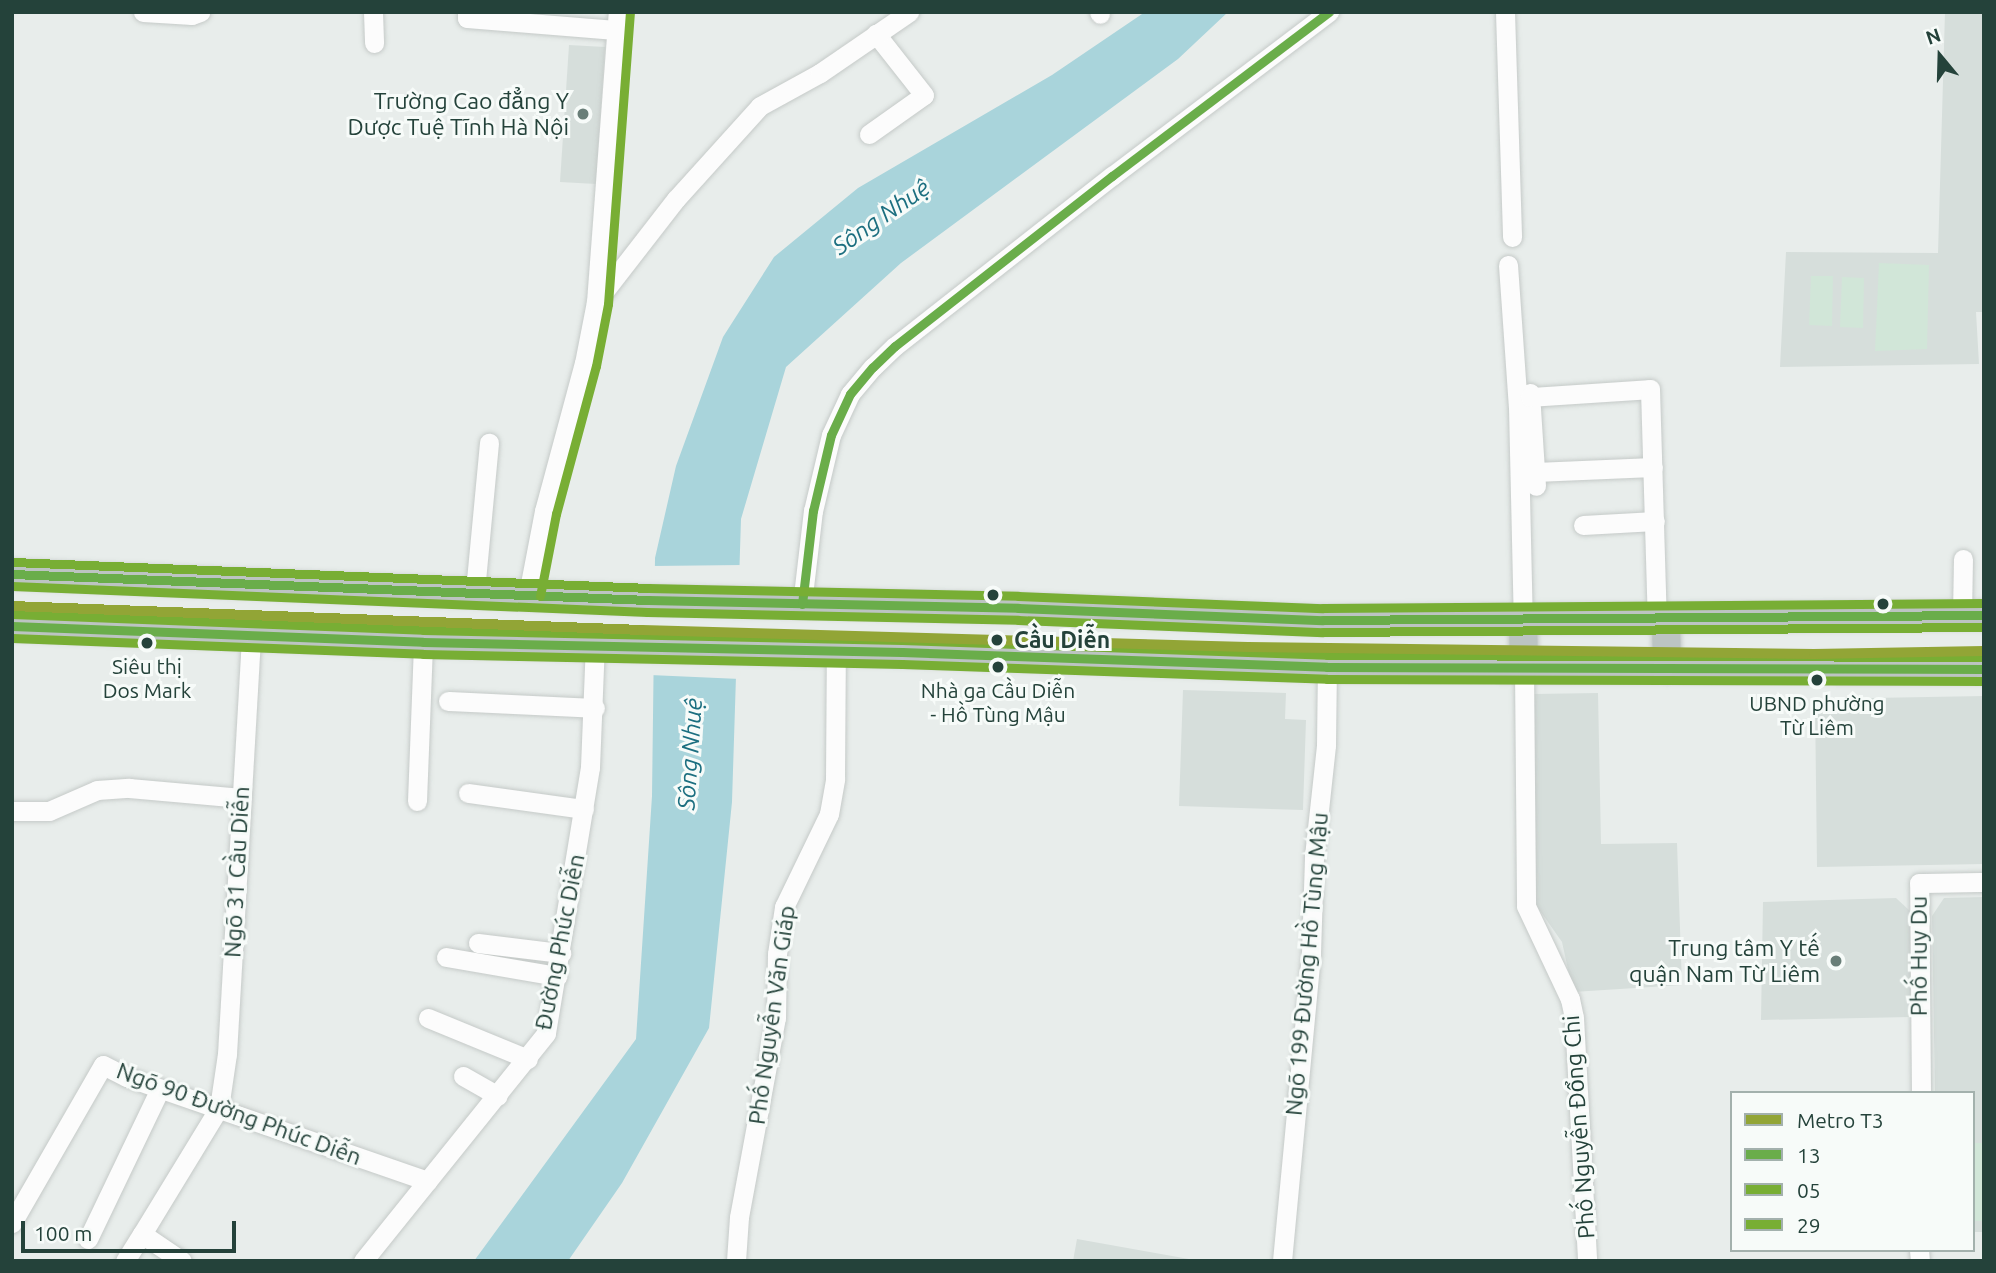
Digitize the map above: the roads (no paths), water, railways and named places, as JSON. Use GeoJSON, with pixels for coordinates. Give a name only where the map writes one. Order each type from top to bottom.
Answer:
{"type":"FeatureCollection","features":[{"type":"Feature","properties":{"kind":"highway"},"geometry":{"type":"LineString","coordinates":[[12,574],[648,600],[1018,608],[1255,618],[1662,620],[1973,615]]}},
{"type":"Feature","properties":{"kind":"highway"},"geometry":{"type":"LineString","coordinates":[[1255,618],[1255,664]]}},
{"type":"Feature","properties":{"kind":"highway"},"geometry":{"type":"LineString","coordinates":[[1523,620],[1524,668]]}},
{"type":"Feature","properties":{"kind":"highway"},"geometry":{"type":"LineString","coordinates":[[1662,620],[1667,669]]}},
{"type":"Feature","properties":{"kind":"highway"},"geometry":{"type":"LineString","coordinates":[[12,625],[423,642],[836,650],[1327,667],[1984,669]]}},
{"type":"Feature","properties":{"kind":"street"},"geometry":{"type":"LineString","coordinates":[[143,12],[192,15],[200,12]]}},
{"type":"Feature","properties":{"kind":"street"},"geometry":{"type":"LineString","coordinates":[[373,12],[374,43]]}},
{"type":"Feature","properties":{"kind":"street"},"geometry":{"type":"LineString","coordinates":[[467,12],[467,18],[617,21],[596,302],[584,362],[544,511],[528,594]]}},
{"type":"Feature","properties":{"kind":"street"},"geometry":{"type":"LineString","coordinates":[[596,302],[676,199],[760,106],[820,73],[909,12]]}},
{"type":"Feature","properties":{"kind":"street"},"geometry":{"type":"LineString","coordinates":[[802,604],[813,511],[831,435],[850,394],[873,367],[895,346],[1112,176],[1329,12]]}},
{"type":"Feature","properties":{"kind":"street"},"geometry":{"type":"LineString","coordinates":[[1505,12],[1512,237]]}},
{"type":"Feature","properties":{"kind":"street"},"geometry":{"type":"LineString","coordinates":[[869,134],[924,95],[876,34]]}},
{"type":"Feature","properties":{"kind":"street"},"geometry":{"type":"LineString","coordinates":[[1508,265],[1514,351],[1523,620]]}},
{"type":"Feature","properties":{"kind":"street"},"geometry":{"type":"LineString","coordinates":[[1514,351],[1526,360],[1535,479],[1653,467]]}},
{"type":"Feature","properties":{"kind":"street"},"geometry":{"type":"LineString","coordinates":[[1530,397],[1650,389],[1662,620]]}},
{"type":"Feature","properties":{"kind":"street"},"geometry":{"type":"LineString","coordinates":[[475,591],[489,443]]}},
{"type":"Feature","properties":{"kind":"street"},"geometry":{"type":"LineString","coordinates":[[1583,525],[1655,521]]}},
{"type":"Feature","properties":{"kind":"street"},"geometry":{"type":"LineString","coordinates":[[1962,559],[1973,615]]}},
{"type":"Feature","properties":{"kind":"street","name":"Ngõ 31 Cầu Diễn"},"geometry":{"type":"LineString","coordinates":[[219,1108],[227,1054],[251,636]]}},
{"type":"Feature","properties":{"kind":"street"},"geometry":{"type":"LineString","coordinates":[[417,801],[423,642]]}},
{"type":"Feature","properties":{"kind":"street","name":"Đường Phúc Diễn"},"geometry":{"type":"LineString","coordinates":[[363,1261],[546,1033],[584,808],[595,708],[595,645]]}},
{"type":"Feature","properties":{"kind":"street","name":"Phố Nguyễn Văn Giáp"},"geometry":{"type":"LineString","coordinates":[[736,1261],[739,1217],[776,1018],[777,954],[784,907],[829,814],[833,790],[836,650]]}},
{"type":"Feature","properties":{"kind":"street","name":"Ngõ 199 Đường Hồ Tùng Mậu"},"geometry":{"type":"LineString","coordinates":[[1282,1261],[1311,953],[1314,856],[1326,745],[1327,667]]}},
{"type":"Feature","properties":{"kind":"street","name":"Phố Nguyễn Đổng Chi"},"geometry":{"type":"LineString","coordinates":[[1524,668],[1526,906],[1570,999],[1574,1018],[1587,1261]]}},
{"type":"Feature","properties":{"kind":"street"},"geometry":{"type":"LineString","coordinates":[[448,701],[595,708]]}},
{"type":"Feature","properties":{"kind":"street"},"geometry":{"type":"LineString","coordinates":[[12,811],[49,811],[97,790],[129,788],[242,798]]}},
{"type":"Feature","properties":{"kind":"street"},"geometry":{"type":"LineString","coordinates":[[468,793],[584,808]]}},
{"type":"Feature","properties":{"kind":"street","name":"Phố Huy Du"},"geometry":{"type":"LineString","coordinates":[[1921,1091],[1919,883],[1984,882]]}},
{"type":"Feature","properties":{"kind":"street"},"geometry":{"type":"LineString","coordinates":[[478,943],[561,953]]}},
{"type":"Feature","properties":{"kind":"street"},"geometry":{"type":"LineString","coordinates":[[446,957],[557,976]]}},
{"type":"Feature","properties":{"kind":"street"},"geometry":{"type":"LineString","coordinates":[[428,1018],[530,1056]]}},
{"type":"Feature","properties":{"kind":"street"},"geometry":{"type":"LineString","coordinates":[[476,1027],[530,1056]]}},
{"type":"Feature","properties":{"kind":"street","name":"Ngõ 90 Đường Phúc Diễn"},"geometry":{"type":"LineString","coordinates":[[12,1223],[103,1065],[160,1088],[427,1181]]}},
{"type":"Feature","properties":{"kind":"street"},"geometry":{"type":"LineString","coordinates":[[465,1074],[499,1093]]}},
{"type":"Feature","properties":{"kind":"street"},"geometry":{"type":"LineString","coordinates":[[88,1239],[160,1088]]}},
{"type":"Feature","properties":{"kind":"street"},"geometry":{"type":"LineString","coordinates":[[125,1261],[219,1108]]}},
{"type":"Feature","properties":{"kind":"street"},"geometry":{"type":"LineString","coordinates":[[142,1234],[182,1261]]}},
{"type":"Feature","properties":{"kind":"water","name":"Sông Nhuệ"},"geometry":{"type":"Polygon","coordinates":[[[1145,12],[1228,12],[1178,59],[901,263],[786,367],[741,519],[732,802],[709,1028],[622,1183],[568,1261],[474,1261],[636,1039],[652,796],[655,558],[676,466],[723,337],[774,257],[858,188],[1052,75],[1145,12]]]}},
{"type":"Feature","properties":{"kind":"metro line","name":"T3"},"geometry":{"type":"LineString","coordinates":[[12,606],[642,630],[1248,647],[1814,654],[1984,651]]}},
{"type":"Feature","properties":{"kind":"place","name":"Trường Cao đẳng Y Dược Tuệ Tĩnh Hà Nội"},"geometry":{"type":"Point","coordinates":[583,114]}},
{"type":"Feature","properties":{"kind":"place","name":"Cầu Diễn"},"geometry":{"type":"Point","coordinates":[997,640]}},
{"type":"Feature","properties":{"kind":"place","name":"Siêu thị Dos Mark"},"geometry":{"type":"Point","coordinates":[147,643]}},
{"type":"Feature","properties":{"kind":"place","name":"Nhà ga Cầu Diễn - Hồ Tùng Mậu"},"geometry":{"type":"Point","coordinates":[998,667]}},
{"type":"Feature","properties":{"kind":"place","name":"UBND phường Từ Liêm"},"geometry":{"type":"Point","coordinates":[1817,680]}},
{"type":"Feature","properties":{"kind":"place","name":"Trung tâm Y tế quận Nam Từ Liêm"},"geometry":{"type":"Point","coordinates":[1836,961]}}]}
